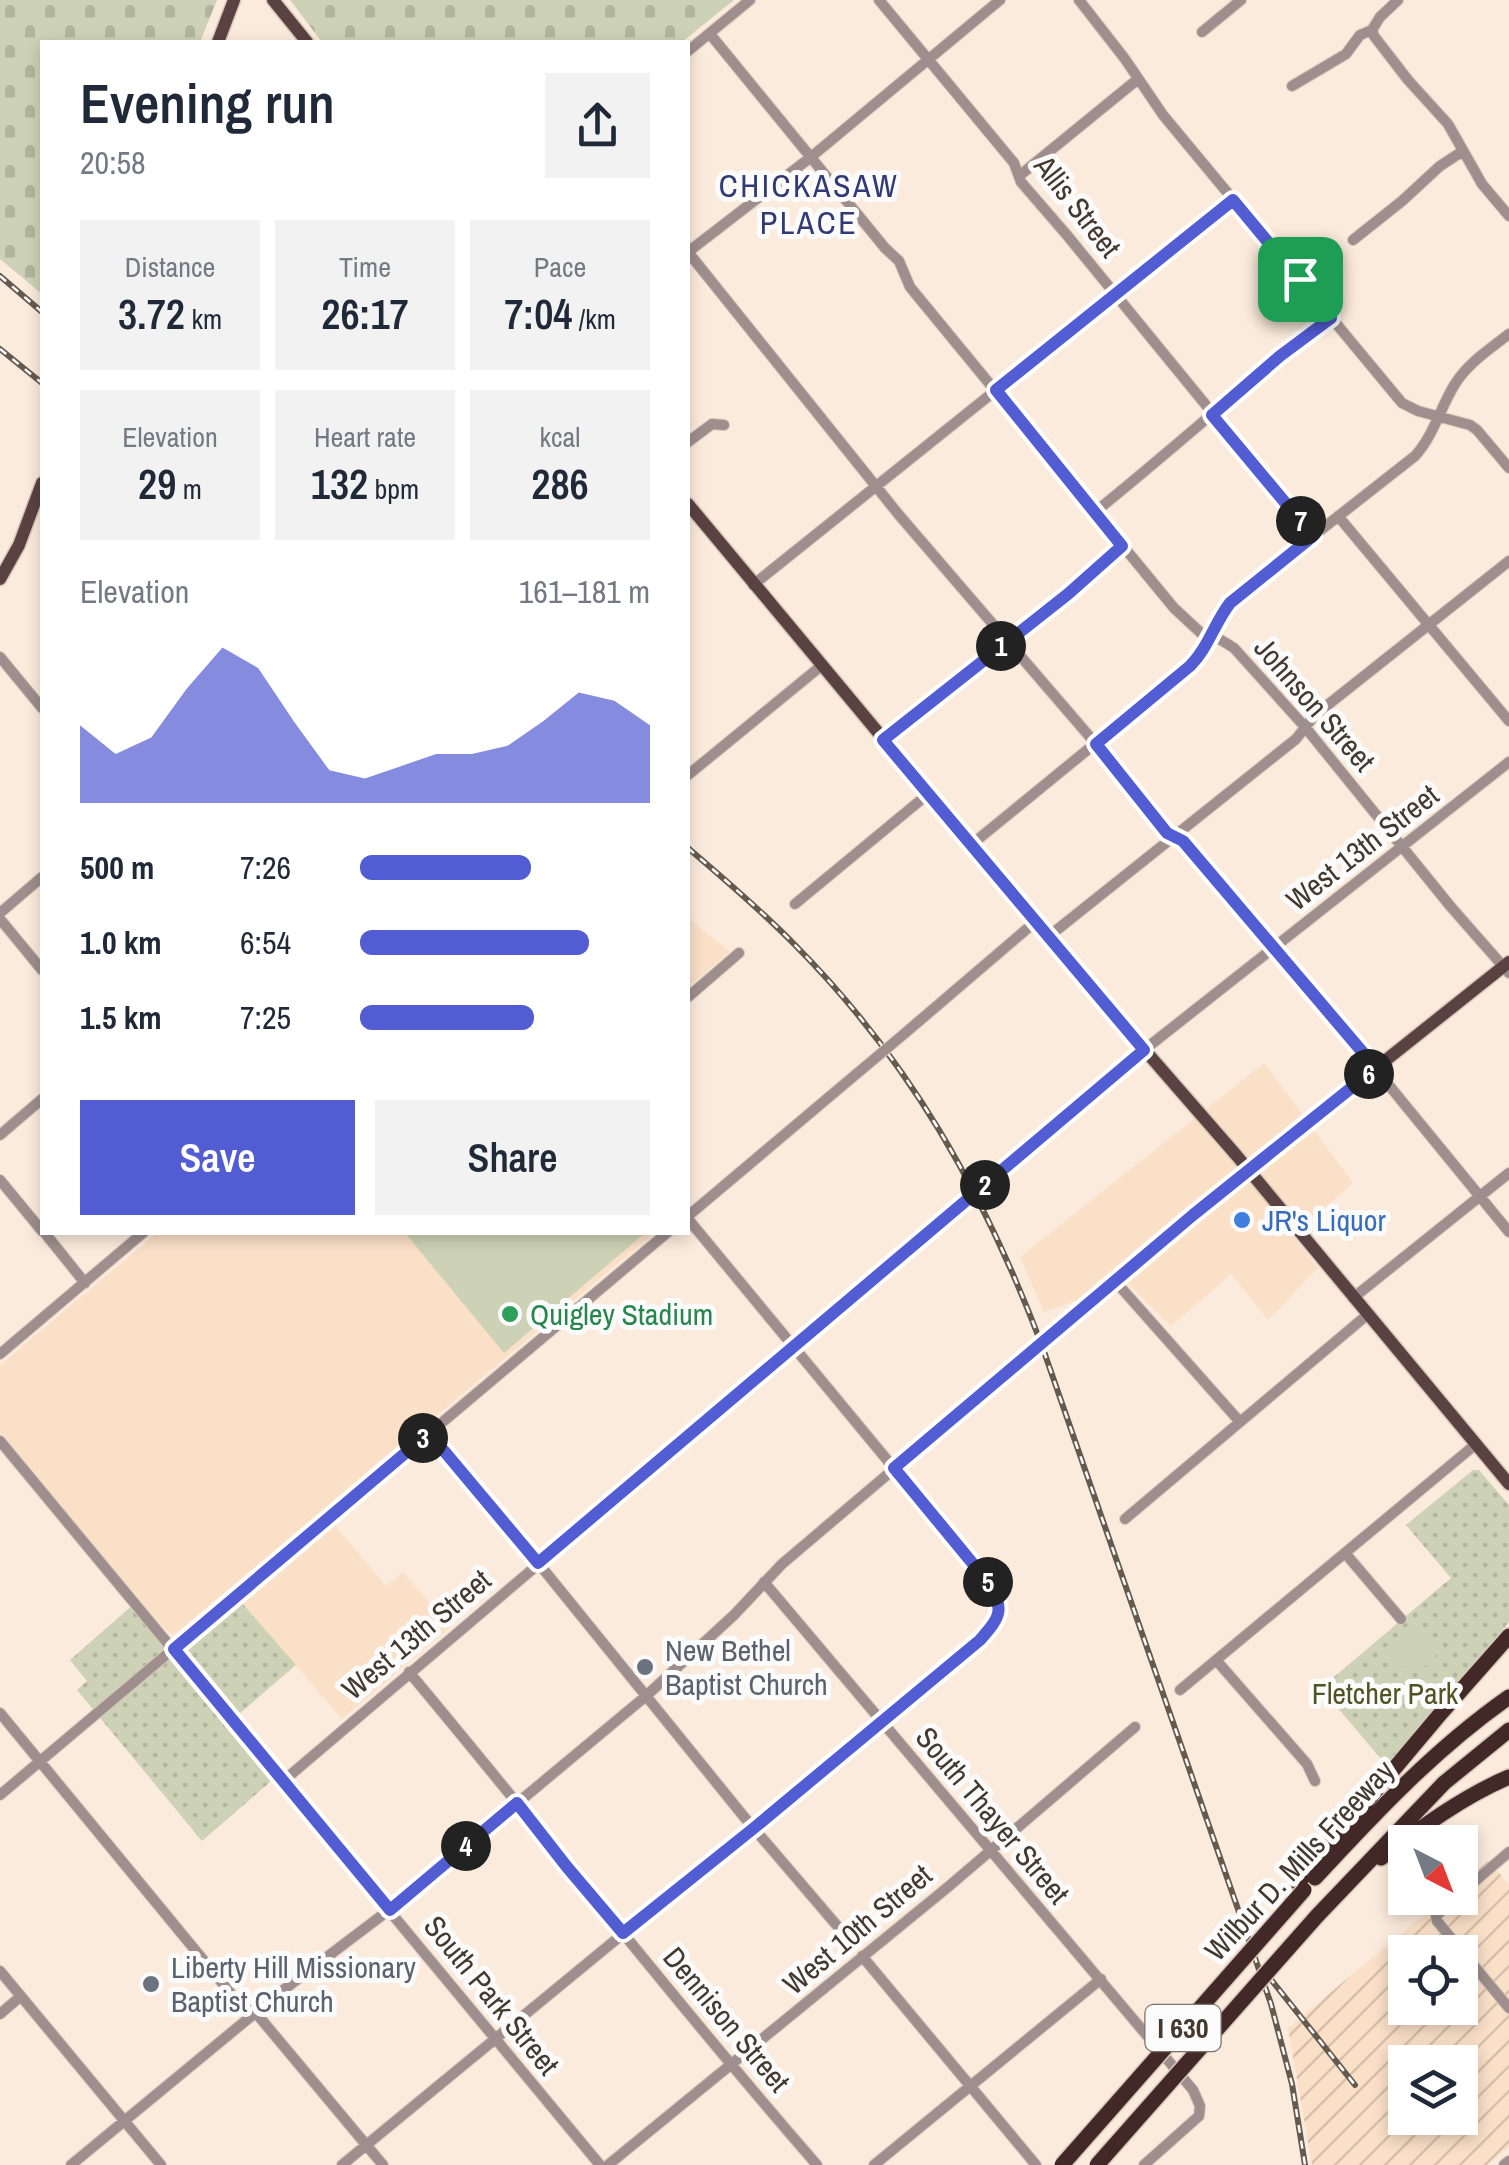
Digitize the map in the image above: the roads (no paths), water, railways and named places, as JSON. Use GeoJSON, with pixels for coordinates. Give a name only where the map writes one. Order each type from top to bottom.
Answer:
{"type":"FeatureCollection","features":[{"type":"Feature","properties":{"kind":"highway"},"geometry":{"type":"LineString","coordinates":[[1301,1887],[1441,1713],[1509,1636]]}},
{"type":"Feature","properties":{"kind":"highway","name":"Wilbur D. Mills Freeway"},"geometry":{"type":"LineString","coordinates":[[1062,2165],[1250,1952],[1301,1887],[1450,1743],[1509,1697]]}},
{"type":"Feature","properties":{"kind":"highway","name":"Wilbur D. Mills Freeway"},"geometry":{"type":"LineString","coordinates":[[1097,2165],[1342,1888],[1444,1783],[1509,1730]]}},
{"type":"Feature","properties":{"kind":"highway"},"geometry":{"type":"LineString","coordinates":[[1342,1888],[1437,1816],[1509,1777]]}},
{"type":"Feature","properties":{"kind":"main road"},"geometry":{"type":"LineString","coordinates":[[219,40],[234,0]]}},
{"type":"Feature","properties":{"kind":"main road"},"geometry":{"type":"LineString","coordinates":[[273,0],[305,40]]}},
{"type":"Feature","properties":{"kind":"main road"},"geometry":{"type":"LineString","coordinates":[[0,579],[40,488]]}},
{"type":"Feature","properties":{"kind":"main road"},"geometry":{"type":"LineString","coordinates":[[690,506],[1509,1484]]}},
{"type":"Feature","properties":{"kind":"main road"},"geometry":{"type":"LineString","coordinates":[[1248,1170],[1507,967]]}},
{"type":"Feature","properties":{"kind":"street"},"geometry":{"type":"LineString","coordinates":[[690,49],[750,0]]}},
{"type":"Feature","properties":{"kind":"street","name":"Allis Street"},"geometry":{"type":"LineString","coordinates":[[879,0],[1014,163],[1021,182],[1313,536]]}},
{"type":"Feature","properties":{"kind":"street"},"geometry":{"type":"LineString","coordinates":[[690,250],[811,157],[1000,0]]}},
{"type":"Feature","properties":{"kind":"street"},"geometry":{"type":"LineString","coordinates":[[1079,0],[1126,59],[1163,115],[1402,403],[1418,412],[1466,423],[1477,430],[1509,468]]}},
{"type":"Feature","properties":{"kind":"street"},"geometry":{"type":"LineString","coordinates":[[1202,32],[1241,0]]}},
{"type":"Feature","properties":{"kind":"street"},"geometry":{"type":"LineString","coordinates":[[1292,86],[1346,54],[1360,34],[1372,30],[1380,16],[1398,0]]}},
{"type":"Feature","properties":{"kind":"street"},"geometry":{"type":"LineString","coordinates":[[1372,30],[1408,80],[1448,124],[1482,184],[1509,216]]}},
{"type":"Feature","properties":{"kind":"street","name":"Johnson Street"},"geometry":{"type":"LineString","coordinates":[[710,34],[898,261],[910,286],[1174,608],[1202,634],[1234,648],[1507,967]]}},
{"type":"Feature","properties":{"kind":"street"},"geometry":{"type":"LineString","coordinates":[[1019,176],[1138,79]]}},
{"type":"Feature","properties":{"kind":"street"},"geometry":{"type":"LineString","coordinates":[[1352,240],[1440,166],[1464,151]]}},
{"type":"Feature","properties":{"kind":"street"},"geometry":{"type":"LineString","coordinates":[[753,585],[1233,200]]}},
{"type":"Feature","properties":{"kind":"street"},"geometry":{"type":"LineString","coordinates":[[690,254],[1006,642],[1096,744],[1167,833],[1183,841],[1509,1232]]}},
{"type":"Feature","properties":{"kind":"street"},"geometry":{"type":"LineString","coordinates":[[1095,512],[1280,356],[1331,318]]}},
{"type":"Feature","properties":{"kind":"street"},"geometry":{"type":"LineString","coordinates":[[971,845],[1190,666],[1204,652],[1230,603],[1415,456],[1432,434],[1464,372],[1509,334]]}},
{"type":"Feature","properties":{"kind":"street"},"geometry":{"type":"LineString","coordinates":[[690,440],[712,424],[724,425]]}},
{"type":"Feature","properties":{"kind":"street"},"geometry":{"type":"LineString","coordinates":[[1338,516],[1509,721]]}},
{"type":"Feature","properties":{"kind":"street"},"geometry":{"type":"LineString","coordinates":[[883,740],[1068,594],[1122,546]]}},
{"type":"Feature","properties":{"kind":"street"},"geometry":{"type":"LineString","coordinates":[[1048,937],[1296,738],[1315,715],[1509,561]]}},
{"type":"Feature","properties":{"kind":"street"},"geometry":{"type":"LineString","coordinates":[[0,656],[40,706]]}},
{"type":"Feature","properties":{"kind":"street"},"geometry":{"type":"LineString","coordinates":[[690,773],[822,666]]}},
{"type":"Feature","properties":{"kind":"street","name":"West 13th Street"},"geometry":{"type":"LineString","coordinates":[[282,1782],[1144,1050],[1509,762]]}},
{"type":"Feature","properties":{"kind":"street"},"geometry":{"type":"LineString","coordinates":[[795,904],[928,794]]}},
{"type":"Feature","properties":{"kind":"street"},"geometry":{"type":"LineString","coordinates":[[40,879],[0,916],[40,967]]}},
{"type":"Feature","properties":{"kind":"street"},"geometry":{"type":"LineString","coordinates":[[690,1215],[1036,922]]}},
{"type":"Feature","properties":{"kind":"street"},"geometry":{"type":"LineString","coordinates":[[690,994],[739,952]]}},
{"type":"Feature","properties":{"kind":"street"},"geometry":{"type":"LineString","coordinates":[[0,1134],[40,1102]]}},
{"type":"Feature","properties":{"kind":"street"},"geometry":{"type":"LineString","coordinates":[[71,2165],[256,2013],[390,1910],[646,1696],[705,1644],[764,1582],[894,1468],[1248,1170]]}},
{"type":"Feature","properties":{"kind":"street"},"geometry":{"type":"LineString","coordinates":[[1353,1298],[1509,1173]]}},
{"type":"Feature","properties":{"kind":"street"},"geometry":{"type":"LineString","coordinates":[[0,1180],[40,1228]]}},
{"type":"Feature","properties":{"kind":"street"},"geometry":{"type":"LineString","coordinates":[[342,2165],[980,1640],[994,1624],[1000,1608],[988,1582],[690,1220]]}},
{"type":"Feature","properties":{"kind":"street"},"geometry":{"type":"LineString","coordinates":[[45,1235],[85,1283]]}},
{"type":"Feature","properties":{"kind":"street"},"geometry":{"type":"LineString","coordinates":[[0,1354],[141,1235]]}},
{"type":"Feature","properties":{"kind":"street"},"geometry":{"type":"LineString","coordinates":[[0,1795],[664,1235]]}},
{"type":"Feature","properties":{"kind":"street"},"geometry":{"type":"LineString","coordinates":[[1115,1282],[1240,1422]]}},
{"type":"Feature","properties":{"kind":"street"},"geometry":{"type":"LineString","coordinates":[[1125,1519],[1367,1315]]}},
{"type":"Feature","properties":{"kind":"street"},"geometry":{"type":"LineString","coordinates":[[429,1433],[850,1942]]}},
{"type":"Feature","properties":{"kind":"street","name":"South Park Street"},"geometry":{"type":"LineString","coordinates":[[0,1441],[600,2165]]}},
{"type":"Feature","properties":{"kind":"street"},"geometry":{"type":"LineString","coordinates":[[1180,1690],[1476,1444]]}},
{"type":"Feature","properties":{"kind":"street"},"geometry":{"type":"LineString","coordinates":[[1345,1553],[1401,1619]]}},
{"type":"Feature","properties":{"kind":"street","name":"South Thayer Street"},"geometry":{"type":"LineString","coordinates":[[764,1582],[1193,2090],[1200,2106],[1199,2116],[1144,2165]]}},
{"type":"Feature","properties":{"kind":"street"},"geometry":{"type":"LineString","coordinates":[[1216,1660],[1307,1764],[1315,1781]]}},
{"type":"Feature","properties":{"kind":"street","name":"Dennison Street"},"geometry":{"type":"LineString","coordinates":[[409,1672],[817,2165]]}},
{"type":"Feature","properties":{"kind":"street"},"geometry":{"type":"LineString","coordinates":[[0,1712],[242,2006],[256,2013],[383,2165]]}},
{"type":"Feature","properties":{"kind":"street","name":"West 10th Street"},"geometry":{"type":"LineString","coordinates":[[608,2165],[1135,1727]]}},
{"type":"Feature","properties":{"kind":"street"},"geometry":{"type":"LineString","coordinates":[[1478,1879],[1509,1852]]}},
{"type":"Feature","properties":{"kind":"street"},"geometry":{"type":"LineString","coordinates":[[1437,1915],[1441,1927],[1509,2008]]}},
{"type":"Feature","properties":{"kind":"street"},"geometry":{"type":"LineString","coordinates":[[862,1956],[1036,2165]]}},
{"type":"Feature","properties":{"kind":"street"},"geometry":{"type":"LineString","coordinates":[[0,1971],[161,2165]]}},
{"type":"Feature","properties":{"kind":"street"},"geometry":{"type":"LineString","coordinates":[[874,2165],[1101,1979]]}},
{"type":"Feature","properties":{"kind":"street"},"geometry":{"type":"LineString","coordinates":[[0,2014],[21,1996]]}},
{"type":"Feature","properties":{"kind":"railway"},"geometry":{"type":"LineString","coordinates":[[0,276],[40,310]]}},
{"type":"Feature","properties":{"kind":"railway"},"geometry":{"type":"LineString","coordinates":[[0,349],[40,381]]}},
{"type":"Feature","properties":{"kind":"railway"},"geometry":{"type":"LineString","coordinates":[[690,850],[795,945],[874,1035],[939,1130],[994,1233],[1041,1343],[1271,2004],[1292,2084],[1305,2165]]}},
{"type":"Feature","properties":{"kind":"railway"},"geometry":{"type":"LineString","coordinates":[[1269,1977],[1355,2085]]}},
{"type":"Feature","properties":{"kind":"place","name":"JR's Liquor"},"geometry":{"type":"Point","coordinates":[1242,1220]}},
{"type":"Feature","properties":{"kind":"place","name":"Quigley Stadium"},"geometry":{"type":"Point","coordinates":[510,1314]}},
{"type":"Feature","properties":{"kind":"place","name":"New Bethel Baptist Church"},"geometry":{"type":"Point","coordinates":[645,1667]}},
{"type":"Feature","properties":{"kind":"place","name":"Liberty Hill Missionary Baptist Church"},"geometry":{"type":"Point","coordinates":[151,1984]}},
{"type":"Feature","properties":{"kind":"district","name":"CHICKASAW PLACE"},"geometry":{"type":"Point","coordinates":[809,204]}},
{"type":"Feature","properties":{"kind":"park label","name":"Fletcher Park"},"geometry":{"type":"Point","coordinates":[1385,1693]}}]}
